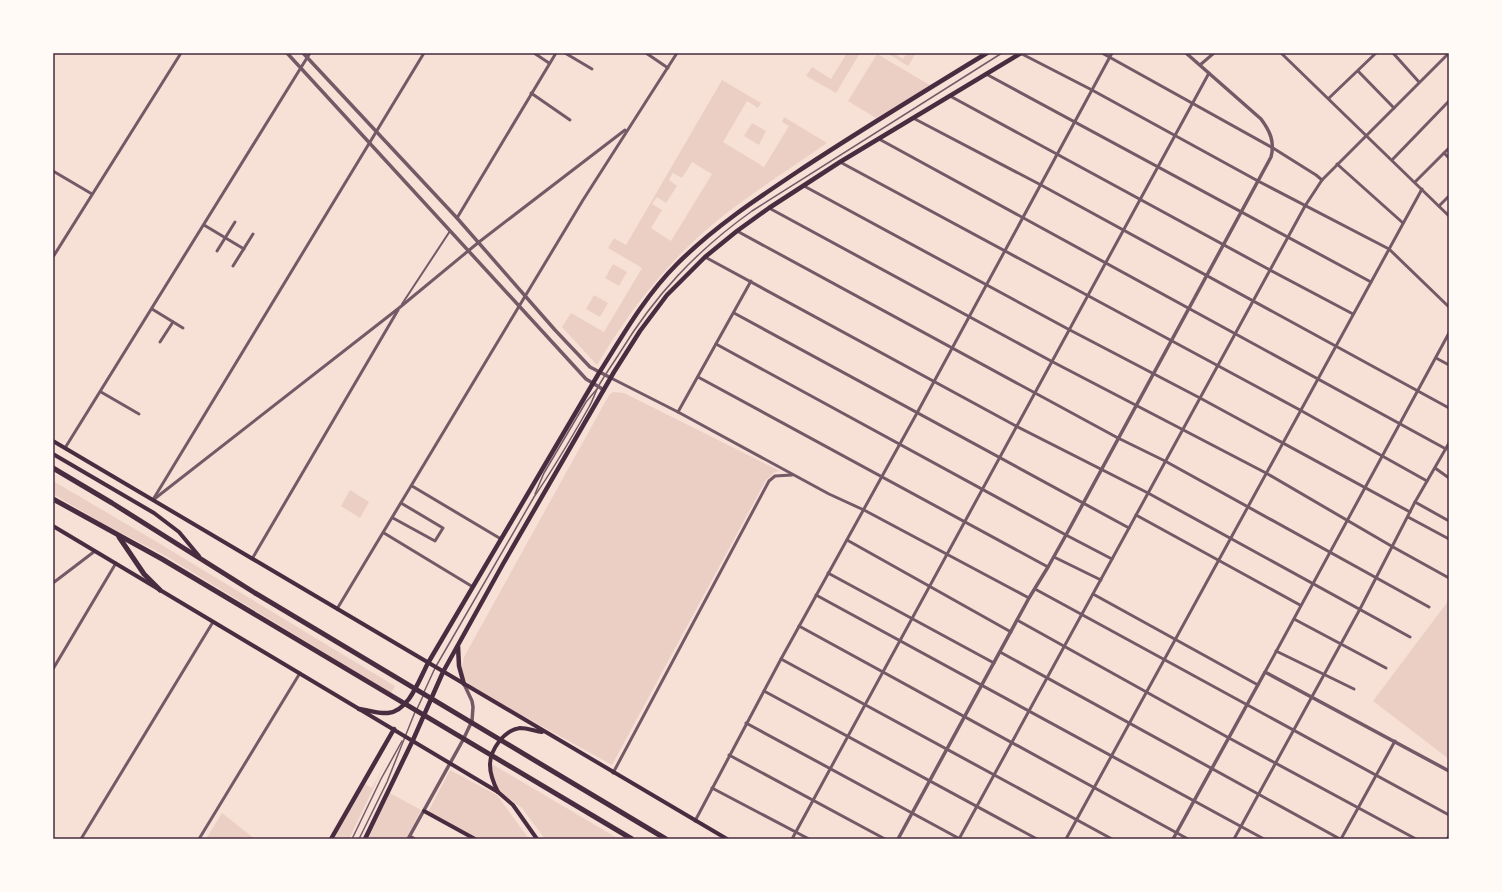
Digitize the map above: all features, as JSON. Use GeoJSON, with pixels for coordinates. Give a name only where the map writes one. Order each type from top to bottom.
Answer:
{"type":"FeatureCollection","features":[{"type":"Feature","properties":{"kind":"highway"},"geometry":{"type":"LineString","coordinates":[[53,468],[112,502],[203,561],[339,644],[666,839]]}},
{"type":"Feature","properties":{"kind":"highway"},"geometry":{"type":"LineString","coordinates":[[53,499],[162,559],[632,839]]}},
{"type":"Feature","properties":{"kind":"highway"},"geometry":{"type":"LineString","coordinates":[[119,536],[144,574],[160,590]]}},
{"type":"Feature","properties":{"kind":"main road"},"geometry":{"type":"LineString","coordinates":[[359,709],[386,713],[394,712],[407,703],[428,663],[628,325],[656,288],[676,265],[724,222],[851,136],[987,53]]}},
{"type":"Feature","properties":{"kind":"main road"},"geometry":{"type":"LineString","coordinates":[[365,839],[413,740],[443,672],[458,644],[514,544],[611,378],[640,331],[667,295],[705,257],[768,208],[840,162],[1020,53]]}},
{"type":"Feature","properties":{"kind":"main road"},"geometry":{"type":"LineString","coordinates":[[53,441],[694,821],[727,839]]}},
{"type":"Feature","properties":{"kind":"main road"},"geometry":{"type":"LineString","coordinates":[[53,454],[154,513],[179,532],[203,561]]}},
{"type":"Feature","properties":{"kind":"main road"},"geometry":{"type":"LineString","coordinates":[[53,526],[498,792],[513,805],[537,839]]}},
{"type":"Feature","properties":{"kind":"main road"},"geometry":{"type":"LineString","coordinates":[[458,644],[459,666],[464,684]]}},
{"type":"Feature","properties":{"kind":"main road"},"geometry":{"type":"LineString","coordinates":[[498,792],[492,779],[490,766],[493,751],[500,742],[509,733],[520,728],[546,733]]}},
{"type":"Feature","properties":{"kind":"main road"},"geometry":{"type":"LineString","coordinates":[[331,839],[394,730]]}},
{"type":"Feature","properties":{"kind":"main road"},"geometry":{"type":"LineString","coordinates":[[424,811],[475,839]]}},
{"type":"Feature","properties":{"kind":"street"},"geometry":{"type":"LineString","coordinates":[[53,257],[181,53]]}},
{"type":"Feature","properties":{"kind":"street"},"geometry":{"type":"LineString","coordinates":[[287,53],[469,250],[518,307],[592,384],[604,390]]}},
{"type":"Feature","properties":{"kind":"street"},"geometry":{"type":"LineString","coordinates":[[303,53],[479,242],[525,296],[590,367],[1029,598]]}},
{"type":"Feature","properties":{"kind":"street"},"geometry":{"type":"LineString","coordinates":[[65,448],[310,53]]}},
{"type":"Feature","properties":{"kind":"street"},"geometry":{"type":"LineString","coordinates":[[153,500],[424,53]]}},
{"type":"Feature","properties":{"kind":"street"},"geometry":{"type":"LineString","coordinates":[[534,53],[550,63]]}},
{"type":"Feature","properties":{"kind":"street"},"geometry":{"type":"LineString","coordinates":[[457,218],[556,53]]}},
{"type":"Feature","properties":{"kind":"street"},"geometry":{"type":"LineString","coordinates":[[566,53],[592,69]]}},
{"type":"Feature","properties":{"kind":"street"},"geometry":{"type":"LineString","coordinates":[[646,53],[668,68]]}},
{"type":"Feature","properties":{"kind":"street"},"geometry":{"type":"LineString","coordinates":[[337,609],[583,200],[677,53]]}},
{"type":"Feature","properties":{"kind":"street"},"geometry":{"type":"LineString","coordinates":[[1020,53],[1092,90],[1305,206],[1389,249],[1449,307]]}},
{"type":"Feature","properties":{"kind":"street"},"geometry":{"type":"LineString","coordinates":[[1102,53],[1273,148],[1322,180]]}},
{"type":"Feature","properties":{"kind":"street"},"geometry":{"type":"LineString","coordinates":[[694,821],[799,626],[970,316],[986,284],[1006,251],[1112,53]]}},
{"type":"Feature","properties":{"kind":"street"},"geometry":{"type":"LineString","coordinates":[[898,839],[1011,632],[1016,620],[1054,557],[1271,157],[1273,148],[1269,130],[1261,119],[1186,53]]}},
{"type":"Feature","properties":{"kind":"street"},"geometry":{"type":"LineString","coordinates":[[1200,65],[1214,53]]}},
{"type":"Feature","properties":{"kind":"street"},"geometry":{"type":"LineString","coordinates":[[1281,53],[1449,216]]}},
{"type":"Feature","properties":{"kind":"street"},"geometry":{"type":"LineString","coordinates":[[1329,98],[1376,53]]}},
{"type":"Feature","properties":{"kind":"street"},"geometry":{"type":"LineString","coordinates":[[1393,53],[1419,82]]}},
{"type":"Feature","properties":{"kind":"street"},"geometry":{"type":"LineString","coordinates":[[746,723],[960,839],[1305,206],[1322,180],[1337,164],[1367,136],[1449,53]]}},
{"type":"Feature","properties":{"kind":"street"},"geometry":{"type":"LineString","coordinates":[[1358,71],[1394,108]]}},
{"type":"Feature","properties":{"kind":"street"},"geometry":{"type":"LineString","coordinates":[[792,839],[899,640],[965,522],[1068,329],[1209,73]]}},
{"type":"Feature","properties":{"kind":"street"},"geometry":{"type":"LineString","coordinates":[[986,74],[1371,282]]}},
{"type":"Feature","properties":{"kind":"street"},"geometry":{"type":"LineString","coordinates":[[531,93],[570,120]]}},
{"type":"Feature","properties":{"kind":"street"},"geometry":{"type":"LineString","coordinates":[[950,95],[1353,314]]}},
{"type":"Feature","properties":{"kind":"street"},"geometry":{"type":"LineString","coordinates":[[1392,160],[1449,101]]}},
{"type":"Feature","properties":{"kind":"street"},"geometry":{"type":"LineString","coordinates":[[913,118],[1041,185],[1449,408]]}},
{"type":"Feature","properties":{"kind":"street"},"geometry":{"type":"LineString","coordinates":[[153,500],[399,308],[479,242],[628,128]]}},
{"type":"Feature","properties":{"kind":"street"},"geometry":{"type":"LineString","coordinates":[[878,139],[1446,448]]}},
{"type":"Feature","properties":{"kind":"street"},"geometry":{"type":"LineString","coordinates":[[1415,182],[1449,148]]}},
{"type":"Feature","properties":{"kind":"street"},"geometry":{"type":"LineString","coordinates":[[1444,153],[1449,158]]}},
{"type":"Feature","properties":{"kind":"street"},"geometry":{"type":"LineString","coordinates":[[840,162],[1427,480]]}},
{"type":"Feature","properties":{"kind":"street"},"geometry":{"type":"LineString","coordinates":[[1337,164],[1403,223]]}},
{"type":"Feature","properties":{"kind":"street"},"geometry":{"type":"LineString","coordinates":[[53,171],[92,194]]}},
{"type":"Feature","properties":{"kind":"street"},"geometry":{"type":"LineString","coordinates":[[804,186],[1068,329],[1283,442],[1410,512]]}},
{"type":"Feature","properties":{"kind":"street"},"geometry":{"type":"LineString","coordinates":[[1066,839],[1422,189]]}},
{"type":"Feature","properties":{"kind":"street"},"geometry":{"type":"LineString","coordinates":[[1439,206],[1449,196]]}},
{"type":"Feature","properties":{"kind":"street"},"geometry":{"type":"LineString","coordinates":[[768,208],[1051,361],[1266,473],[1449,578]]}},
{"type":"Feature","properties":{"kind":"street"},"geometry":{"type":"LineString","coordinates":[[217,251],[235,222]]}},
{"type":"Feature","properties":{"kind":"street"},"geometry":{"type":"LineString","coordinates":[[204,225],[244,249]]}},
{"type":"Feature","properties":{"kind":"street"},"geometry":{"type":"LineString","coordinates":[[252,558],[399,308],[450,230]]}},
{"type":"Feature","properties":{"kind":"street"},"geometry":{"type":"LineString","coordinates":[[737,231],[952,349],[1118,438],[1165,461],[1429,607]]}},
{"type":"Feature","properties":{"kind":"street"},"geometry":{"type":"LineString","coordinates":[[233,266],[253,234]]}},
{"type":"Feature","properties":{"kind":"street"},"geometry":{"type":"LineString","coordinates":[[705,257],[1016,426],[1148,494],[1410,637]]}},
{"type":"Feature","properties":{"kind":"street"},"geometry":{"type":"LineString","coordinates":[[678,412],[751,281]]}},
{"type":"Feature","properties":{"kind":"street"},"geometry":{"type":"LineString","coordinates":[[152,309],[183,328]]}},
{"type":"Feature","properties":{"kind":"street"},"geometry":{"type":"LineString","coordinates":[[734,313],[1129,528]]}},
{"type":"Feature","properties":{"kind":"street"},"geometry":{"type":"LineString","coordinates":[[160,342],[173,322]]}},
{"type":"Feature","properties":{"kind":"street"},"geometry":{"type":"LineString","coordinates":[[1172,839],[1229,738],[1449,333]]}},
{"type":"Feature","properties":{"kind":"street"},"geometry":{"type":"LineString","coordinates":[[716,344],[1112,559]]}},
{"type":"Feature","properties":{"kind":"street"},"geometry":{"type":"LineString","coordinates":[[1436,358],[1449,366]]}},
{"type":"Feature","properties":{"kind":"street"},"geometry":{"type":"LineString","coordinates":[[698,377],[1048,567]]}},
{"type":"Feature","properties":{"kind":"street"},"geometry":{"type":"LineString","coordinates":[[101,392],[139,414]]}},
{"type":"Feature","properties":{"kind":"street"},"geometry":{"type":"LineString","coordinates":[[1234,839],[1360,609],[1415,502],[1449,443]]}},
{"type":"Feature","properties":{"kind":"street"},"geometry":{"type":"LineString","coordinates":[[1435,468],[1449,478]]}},
{"type":"Feature","properties":{"kind":"street"},"geometry":{"type":"LineString","coordinates":[[613,773],[769,481],[775,476],[793,475]]}},
{"type":"Feature","properties":{"kind":"street"},"geometry":{"type":"LineString","coordinates":[[412,486],[502,539]]}},
{"type":"Feature","properties":{"kind":"street"},"geometry":{"type":"LineString","coordinates":[[1415,502],[1449,521]]}},
{"type":"Feature","properties":{"kind":"street"},"geometry":{"type":"LineString","coordinates":[[393,518],[434,541],[443,528],[401,503]]}},
{"type":"Feature","properties":{"kind":"street"},"geometry":{"type":"LineString","coordinates":[[1136,515],[1300,606]]}},
{"type":"Feature","properties":{"kind":"street"},"geometry":{"type":"LineString","coordinates":[[1408,517],[1449,539]]}},
{"type":"Feature","properties":{"kind":"street"},"geometry":{"type":"LineString","coordinates":[[384,533],[473,587]]}},
{"type":"Feature","properties":{"kind":"street"},"geometry":{"type":"LineString","coordinates":[[847,540],[930,585],[1011,632]]}},
{"type":"Feature","properties":{"kind":"street"},"geometry":{"type":"LineString","coordinates":[[53,583],[95,551]]}},
{"type":"Feature","properties":{"kind":"street"},"geometry":{"type":"LineString","coordinates":[[1054,557],[1101,580]]}},
{"type":"Feature","properties":{"kind":"street"},"geometry":{"type":"LineString","coordinates":[[53,669],[116,564]]}},
{"type":"Feature","properties":{"kind":"street"},"geometry":{"type":"LineString","coordinates":[[828,573],[994,663]]}},
{"type":"Feature","properties":{"kind":"street"},"geometry":{"type":"LineString","coordinates":[[1035,589],[1449,815]]}},
{"type":"Feature","properties":{"kind":"street"},"geometry":{"type":"LineString","coordinates":[[1093,594],[1258,685]]}},
{"type":"Feature","properties":{"kind":"street"},"geometry":{"type":"LineString","coordinates":[[816,595],[1030,710],[1264,839]]}},
{"type":"Feature","properties":{"kind":"street"},"geometry":{"type":"LineString","coordinates":[[1294,619],[1386,668]]}},
{"type":"Feature","properties":{"kind":"street"},"geometry":{"type":"LineString","coordinates":[[1016,620],[1229,738],[1416,839]]}},
{"type":"Feature","properties":{"kind":"street"},"geometry":{"type":"LineString","coordinates":[[81,839],[213,622]]}},
{"type":"Feature","properties":{"kind":"street"},"geometry":{"type":"LineString","coordinates":[[799,626],[1188,839]]}},
{"type":"Feature","properties":{"kind":"street"},"geometry":{"type":"LineString","coordinates":[[1276,651],[1354,689]]}},
{"type":"Feature","properties":{"kind":"street"},"geometry":{"type":"LineString","coordinates":[[1000,652],[1340,839],[1395,741]]}},
{"type":"Feature","properties":{"kind":"street"},"geometry":{"type":"LineString","coordinates":[[781,659],[995,774],[1112,839]]}},
{"type":"Feature","properties":{"kind":"street"},"geometry":{"type":"LineString","coordinates":[[1265,672],[1449,770]]}},
{"type":"Feature","properties":{"kind":"street"},"geometry":{"type":"LineString","coordinates":[[199,839],[300,673]]}},
{"type":"Feature","properties":{"kind":"street"},"geometry":{"type":"LineString","coordinates":[[415,839],[409,838],[469,728],[473,714],[472,701],[464,684]]}},
{"type":"Feature","properties":{"kind":"street"},"geometry":{"type":"LineString","coordinates":[[764,691],[1037,839]]}},
{"type":"Feature","properties":{"kind":"street"},"geometry":{"type":"LineString","coordinates":[[729,755],[885,839]]}},
{"type":"Feature","properties":{"kind":"street"},"geometry":{"type":"LineString","coordinates":[[712,788],[809,839]]}},
{"type":"Feature","properties":{"kind":"lane"},"geometry":{"type":"LineString","coordinates":[[359,839],[387,782],[405,736],[435,668],[534,497],[549,476],[583,418],[605,375],[662,292],[679,273],[733,224],[771,198],[1004,53]]}},
{"type":"Feature","properties":{"kind":"lane"},"geometry":{"type":"LineString","coordinates":[[534,497],[544,473],[586,402],[598,387]]}},
{"type":"Feature","properties":{"kind":"lane"},"geometry":{"type":"LineString","coordinates":[[352,839],[381,779],[405,736]]}},
{"type":"Feature","properties":{"kind":"shaded area"},"geometry":{"type":"Polygon","coordinates":[[[847,53],[860,53],[836,93],[806,76],[812,67],[831,79],[847,53]]]}},
{"type":"Feature","properties":{"kind":"shaded area"},"geometry":{"type":"Polygon","coordinates":[[[887,53],[894,53],[903,59],[907,53],[916,53],[908,66],[887,53]]]}},
{"type":"Feature","properties":{"kind":"shaded area"},"geometry":{"type":"Polygon","coordinates":[[[877,54],[930,85],[876,118],[848,101],[877,54]]]}},
{"type":"Feature","properties":{"kind":"shaded area"},"geometry":{"type":"Polygon","coordinates":[[[722,80],[761,103],[758,108],[747,101],[723,142],[764,167],[789,126],[782,122],[784,117],[827,143],[743,200],[682,252],[642,298],[597,365],[562,327],[571,313],[604,332],[642,268],[608,248],[614,238],[626,245],[722,80]],[[692,162],[682,178],[673,173],[669,180],[677,186],[666,203],[657,197],[652,204],[662,210],[651,228],[671,241],[712,174],[692,162]]]}},
{"type":"Feature","properties":{"kind":"shaded area"},"geometry":{"type":"Polygon","coordinates":[[[752,123],[766,131],[759,145],[744,136],[752,123]]]}},
{"type":"Feature","properties":{"kind":"shaded area"},"geometry":{"type":"Polygon","coordinates":[[[613,264],[627,272],[619,286],[605,278],[613,264]]]}},
{"type":"Feature","properties":{"kind":"shaded area"},"geometry":{"type":"Polygon","coordinates":[[[594,295],[608,303],[600,317],[586,309],[594,295]]]}},
{"type":"Feature","properties":{"kind":"shaded area"},"geometry":{"type":"Polygon","coordinates":[[[613,392],[624,393],[780,471],[775,472],[766,480],[612,765],[473,688],[464,678],[462,667],[464,657],[609,395],[613,392]]]}},
{"type":"Feature","properties":{"kind":"shaded area"},"geometry":{"type":"Polygon","coordinates":[[[53,481],[395,686],[391,693],[164,555],[102,523],[53,494],[53,481]]]}},
{"type":"Feature","properties":{"kind":"shaded area"},"geometry":{"type":"Polygon","coordinates":[[[350,490],[369,502],[360,518],[341,506],[350,490]]]}},
{"type":"Feature","properties":{"kind":"shaded area"},"geometry":{"type":"Polygon","coordinates":[[[1449,600],[1449,759],[1373,701],[1449,600]]]}},
{"type":"Feature","properties":{"kind":"shaded area"},"geometry":{"type":"Polygon","coordinates":[[[386,762],[349,839],[333,839],[365,784],[372,788],[386,762]]]}},
{"type":"Feature","properties":{"kind":"shaded area"},"geometry":{"type":"Polygon","coordinates":[[[492,764],[619,839],[545,839],[522,808],[493,787],[488,770],[492,764]]]}},
{"type":"Feature","properties":{"kind":"shaded area"},"geometry":{"type":"Polygon","coordinates":[[[450,770],[497,795],[529,839],[475,839],[427,814],[450,770]]]}},
{"type":"Feature","properties":{"kind":"shaded area"},"geometry":{"type":"Polygon","coordinates":[[[388,792],[421,810],[406,839],[366,839],[388,792]]]}},
{"type":"Feature","properties":{"kind":"shaded area"},"geometry":{"type":"Polygon","coordinates":[[[222,813],[255,839],[206,839],[222,813]]]}}]}
